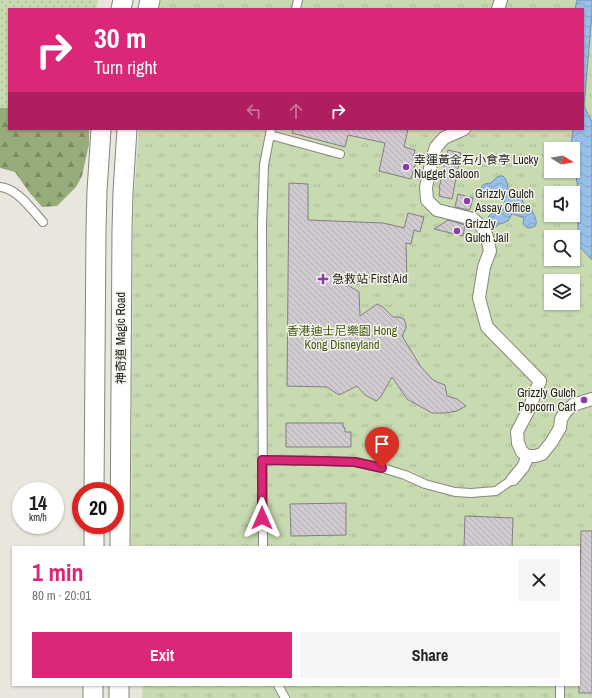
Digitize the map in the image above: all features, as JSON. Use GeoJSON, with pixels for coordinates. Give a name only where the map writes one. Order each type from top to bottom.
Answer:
{"type":"FeatureCollection","features":[{"type":"Feature","properties":{"kind":"street"},"geometry":{"type":"LineString","coordinates":[[94,482],[96,230],[101,130]]}},
{"type":"Feature","properties":{"kind":"street","name":"神奇道 Magic Road"},"geometry":{"type":"LineString","coordinates":[[120,546],[122,230],[123,192],[128,130]]}},
{"type":"Feature","properties":{"kind":"street"},"geometry":{"type":"LineString","coordinates":[[462,130],[444,138],[436,147],[426,187],[427,200],[437,210],[473,219],[482,227],[487,237],[490,251],[484,267],[479,298],[487,327],[540,381],[528,411],[517,432],[518,443],[522,452],[528,456],[542,454],[552,443],[560,428],[566,411],[574,405],[592,399]]}},
{"type":"Feature","properties":{"kind":"street"},"geometry":{"type":"LineString","coordinates":[[513,479],[523,467],[528,456]]}},
{"type":"Feature","properties":{"kind":"street"},"geometry":{"type":"LineString","coordinates":[[94,534],[94,546]]}},
{"type":"Feature","properties":{"kind":"street"},"geometry":{"type":"LineString","coordinates":[[93,686],[93,698]]}},
{"type":"Feature","properties":{"kind":"street"},"geometry":{"type":"LineString","coordinates":[[119,686],[119,698]]}},
{"type":"Feature","properties":{"kind":"lane"},"geometry":{"type":"LineString","coordinates":[[263,546],[262,224],[264,165],[271,132],[340,154]]}},
{"type":"Feature","properties":{"kind":"lane"},"geometry":{"type":"LineString","coordinates":[[0,186],[5,187],[17,194],[44,222]]}},
{"type":"Feature","properties":{"kind":"lane"},"geometry":{"type":"LineString","coordinates":[[262,460],[355,462],[382,468],[405,475],[426,484],[456,492],[471,493],[496,491],[513,479]]}},
{"type":"Feature","properties":{"kind":"lane"},"geometry":{"type":"LineString","coordinates":[[279,686],[285,698]]}},
{"type":"Feature","properties":{"kind":"lane"},"geometry":{"type":"LineString","coordinates":[[560,686],[560,698]]}},
{"type":"Feature","properties":{"kind":"green space"},"geometry":{"type":"Polygon","coordinates":[[[0,0],[98,0],[96,8],[8,8],[8,130],[0,145],[0,0]]]}},
{"type":"Feature","properties":{"kind":"green space","name":"香港迪士尼樂園 Hong Kong Disneyland"},"geometry":{"type":"Polygon","coordinates":[[[161,0],[592,0],[592,698],[142,698],[143,686],[580,686],[580,546],[131,546],[134,193],[139,130],[584,130],[584,8],[159,8],[161,0]]]}},
{"type":"Feature","properties":{"kind":"green space"},"geometry":{"type":"Polygon","coordinates":[[[0,108],[8,108],[8,130],[89,130],[89,144],[82,176],[76,187],[57,206],[42,207],[15,172],[0,168],[0,108]]]}},
{"type":"Feature","properties":{"kind":"water"},"geometry":{"type":"Polygon","coordinates":[[[577,0],[592,0],[584,106],[584,8],[575,8],[577,0]]]}},
{"type":"Feature","properties":{"kind":"water"},"geometry":{"type":"Polygon","coordinates":[[[584,106],[592,122],[592,260],[580,247],[580,230],[578,230],[578,222],[580,222],[580,186],[578,186],[576,178],[580,178],[580,142],[571,142],[573,130],[584,130],[584,106]]]}},
{"type":"Feature","properties":{"kind":"water"},"geometry":{"type":"Polygon","coordinates":[[[500,176],[503,176],[506,179],[512,197],[522,199],[526,207],[531,207],[536,220],[533,227],[528,228],[523,224],[524,219],[522,217],[512,214],[508,221],[499,224],[495,228],[488,217],[491,214],[504,209],[506,203],[499,196],[493,193],[482,193],[482,186],[491,183],[500,176]]]}},
{"type":"Feature","properties":{"kind":"building"},"geometry":{"type":"Polygon","coordinates":[[[293,130],[408,130],[404,147],[415,150],[413,159],[416,161],[411,179],[379,171],[385,143],[348,135],[345,147],[292,133],[293,130]]]}},
{"type":"Feature","properties":{"kind":"building"},"geometry":{"type":"Polygon","coordinates":[[[448,150],[461,153],[452,199],[439,196],[439,188],[448,150]]]}},
{"type":"Feature","properties":{"kind":"building"},"geometry":{"type":"Polygon","coordinates":[[[289,183],[308,184],[308,220],[383,223],[404,228],[408,213],[424,217],[420,232],[414,230],[411,244],[406,243],[407,283],[391,283],[391,278],[359,277],[359,284],[346,284],[359,292],[360,316],[377,304],[383,307],[393,317],[404,319],[406,328],[402,336],[421,367],[432,379],[445,385],[447,396],[457,399],[466,406],[457,411],[432,413],[407,399],[392,377],[380,398],[376,401],[365,395],[357,386],[339,395],[327,387],[287,386],[289,183]]]}},
{"type":"Feature","properties":{"kind":"building"},"geometry":{"type":"Polygon","coordinates":[[[458,194],[473,198],[469,210],[455,207],[458,194]]]}},
{"type":"Feature","properties":{"kind":"building"},"geometry":{"type":"Polygon","coordinates":[[[448,220],[465,225],[463,236],[434,229],[448,220]]]}},
{"type":"Feature","properties":{"kind":"building"},"geometry":{"type":"Polygon","coordinates":[[[286,423],[343,423],[345,432],[351,432],[351,447],[286,447],[286,423]]]}},
{"type":"Feature","properties":{"kind":"building"},"geometry":{"type":"Polygon","coordinates":[[[346,503],[346,535],[291,536],[290,504],[346,503]]]}},
{"type":"Feature","properties":{"kind":"building"},"geometry":{"type":"Polygon","coordinates":[[[465,516],[513,518],[512,546],[464,546],[465,516]]]}},
{"type":"Feature","properties":{"kind":"building"},"geometry":{"type":"Polygon","coordinates":[[[581,531],[592,531],[592,693],[579,693],[581,531]]]}},
{"type":"Feature","properties":{"kind":"place","name":"幸運黃金石小食亭 Lucky Nugget Saloon"},"geometry":{"type":"Point","coordinates":[406,167]}},
{"type":"Feature","properties":{"kind":"place","name":"Grizzly Gulch Assay Office"},"geometry":{"type":"Point","coordinates":[467,201]}},
{"type":"Feature","properties":{"kind":"place","name":"Grizzly Gulch Jail"},"geometry":{"type":"Point","coordinates":[457,231]}},
{"type":"Feature","properties":{"kind":"place","name":"急救站 First Aid"},"geometry":{"type":"Point","coordinates":[323,279]}},
{"type":"Feature","properties":{"kind":"place","name":"Grizzly Gulch Popcorn Cart"},"geometry":{"type":"Point","coordinates":[584,400]}},
{"type":"Feature","properties":{"kind":"route"},"geometry":{"type":"LineString","coordinates":[[262,518],[262,460],[355,462],[382,468]]}}]}
